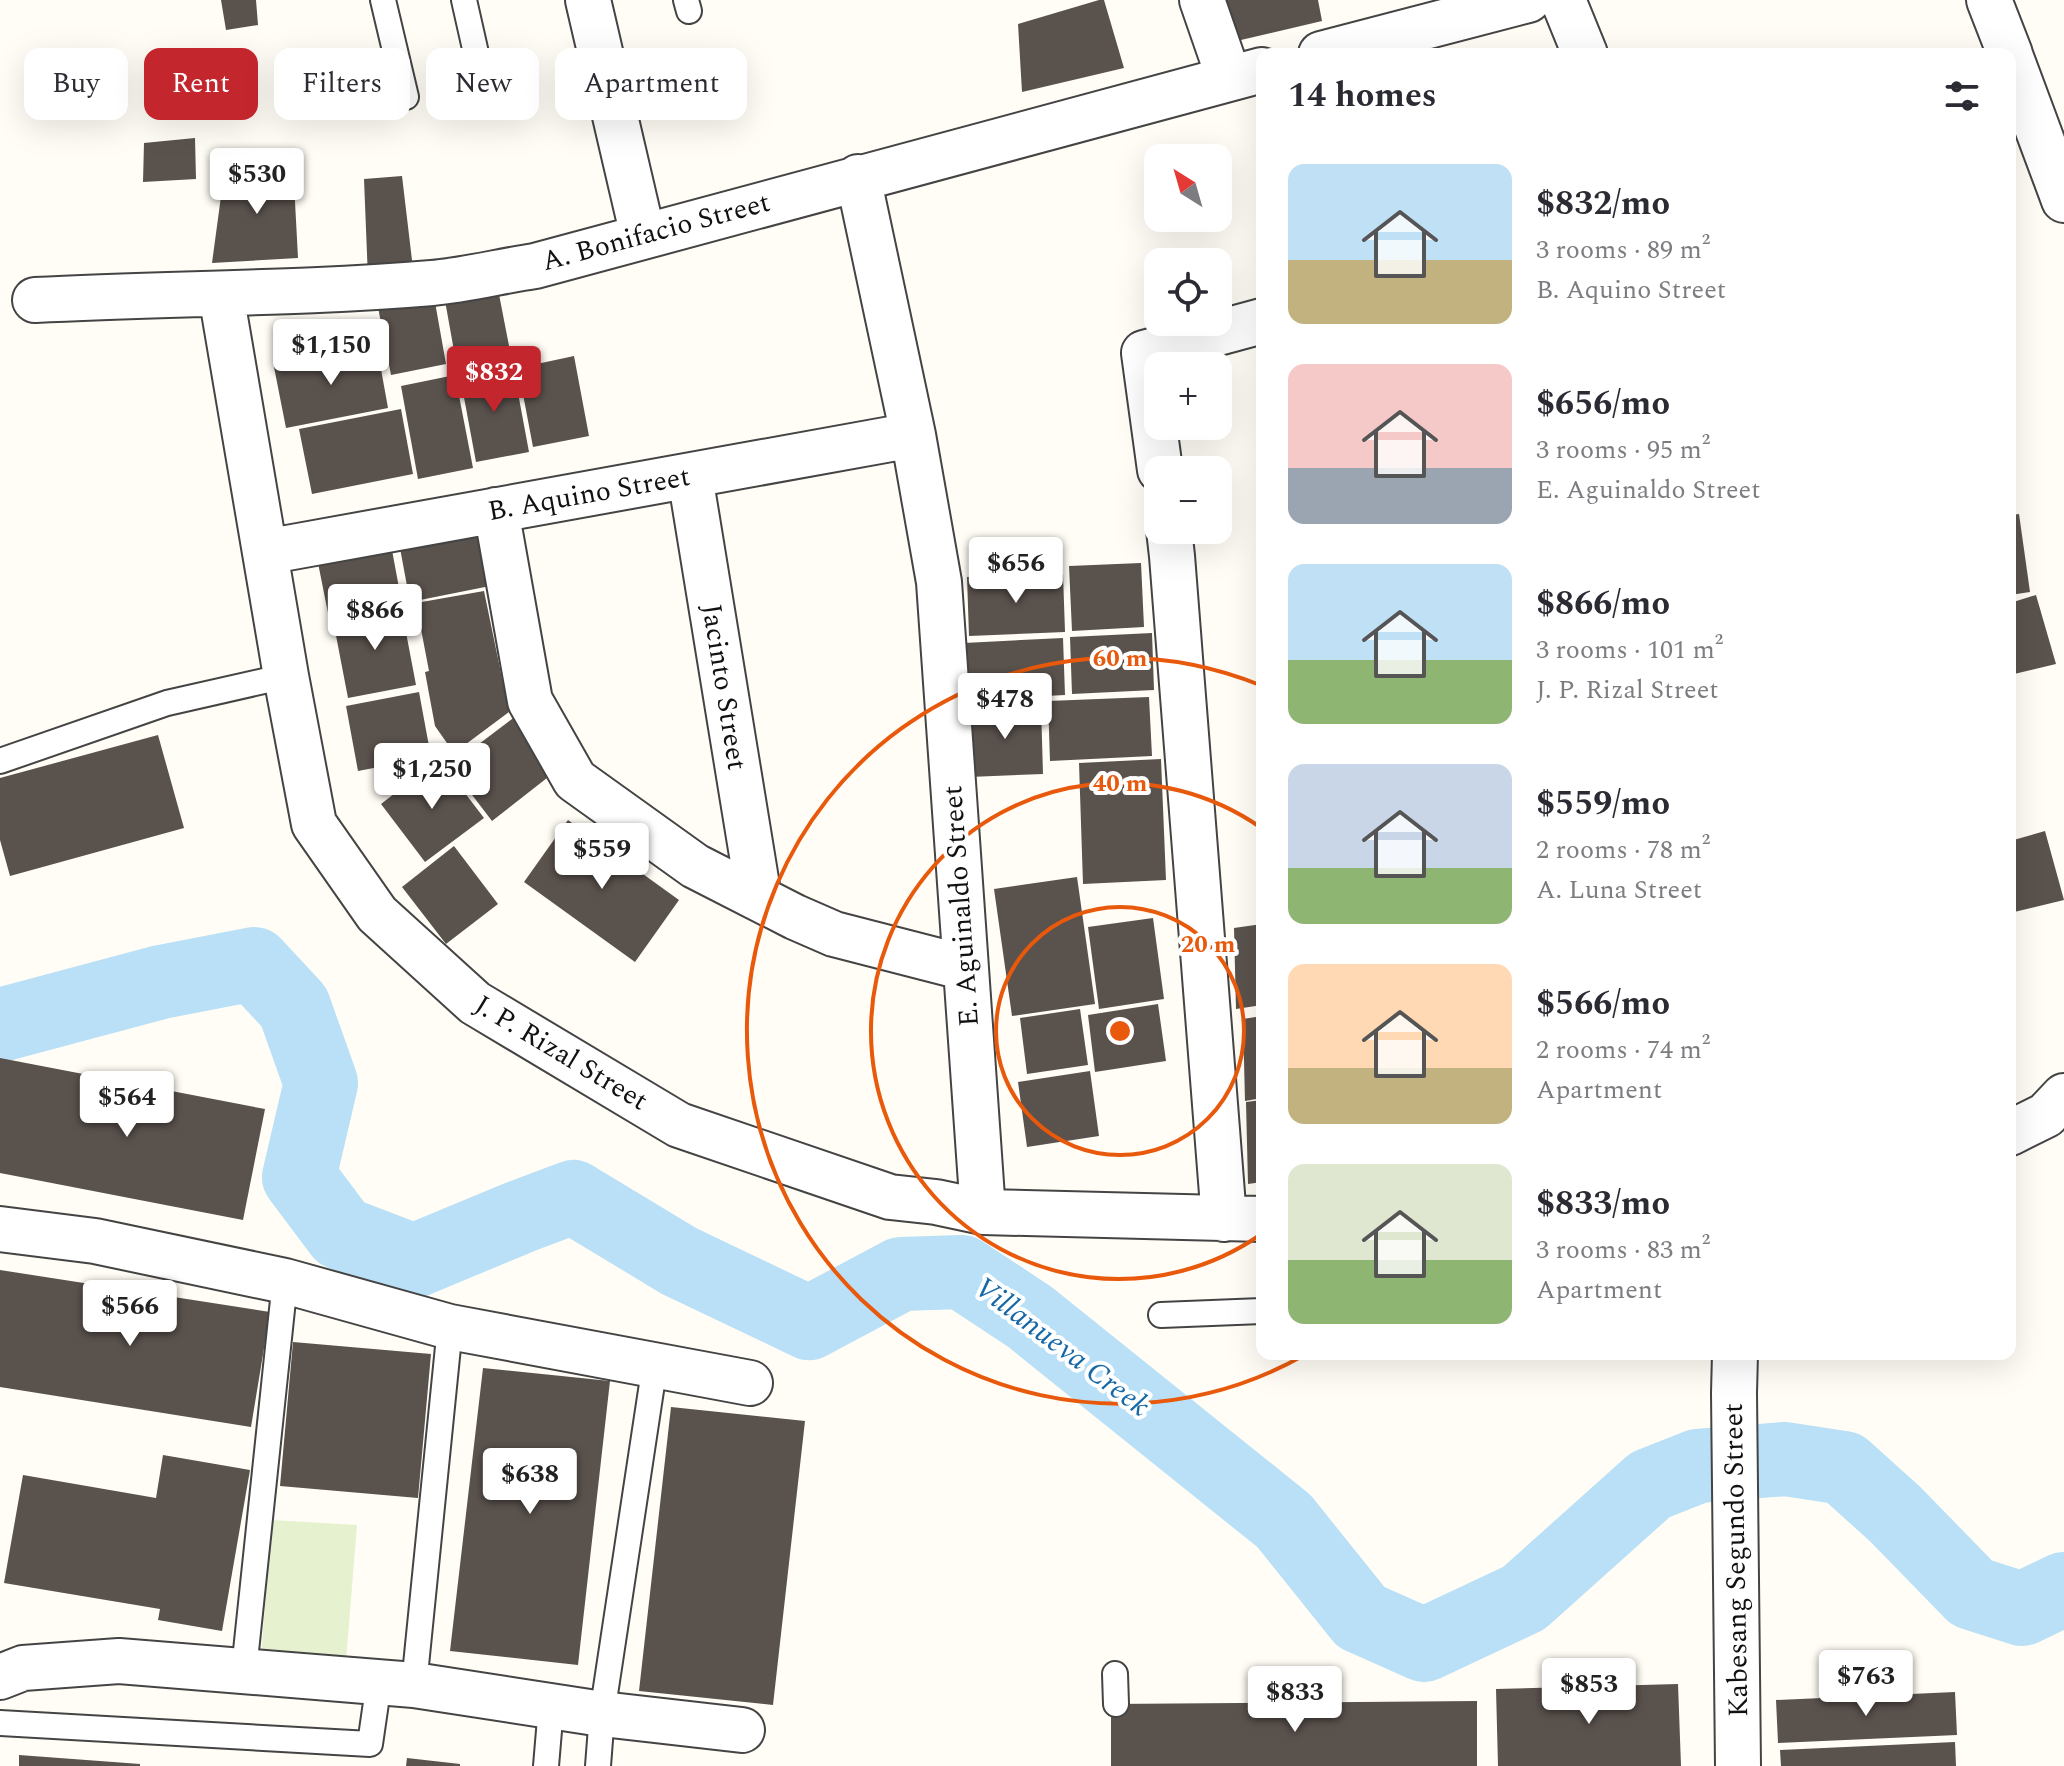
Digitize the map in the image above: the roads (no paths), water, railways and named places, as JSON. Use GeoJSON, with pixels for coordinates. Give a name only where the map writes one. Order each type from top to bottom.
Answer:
{"type":"FeatureCollection","features":[{"type":"Feature","properties":{"kind":"street"},"geometry":{"type":"LineString","coordinates":[[588,0],[643,236]]}},
{"type":"Feature","properties":{"kind":"street"},"geometry":{"type":"LineString","coordinates":[[1202,0],[1245,74]]}},
{"type":"Feature","properties":{"kind":"street"},"geometry":{"type":"LineString","coordinates":[[1344,48],[1528,0]]}},
{"type":"Feature","properties":{"kind":"street"},"geometry":{"type":"LineString","coordinates":[[1563,0],[1583,48]]}},
{"type":"Feature","properties":{"kind":"street"},"geometry":{"type":"LineString","coordinates":[[1989,0],[2008,48]]}},
{"type":"Feature","properties":{"kind":"street"},"geometry":{"type":"LineString","coordinates":[[2016,70],[2064,200]]}},
{"type":"Feature","properties":{"kind":"street","name":"A. Bonifacio Street"},"geometry":{"type":"LineString","coordinates":[[35,300],[435,283],[535,266],[1245,74]]}},
{"type":"Feature","properties":{"kind":"street","name":"E. Aguinaldo Street"},"geometry":{"type":"LineString","coordinates":[[858,177],[913,435],[939,582],[983,1212]]}},
{"type":"Feature","properties":{"kind":"street","name":"J. P. Rizal Street"},"geometry":{"type":"LineString","coordinates":[[221,294],[314,824],[377,914],[475,1003],[679,1125],[890,1197],[983,1212],[1243,1219]]}},
{"type":"Feature","properties":{"kind":"street"},"geometry":{"type":"LineString","coordinates":[[1158,456],[1144,353],[1256,323]]}},
{"type":"Feature","properties":{"kind":"street","name":"B. Aquino Street"},"geometry":{"type":"LineString","coordinates":[[265,552],[913,435]]}},
{"type":"Feature","properties":{"kind":"street","name":"Jacinto Street"},"geometry":{"type":"LineString","coordinates":[[690,476],[759,898]]}},
{"type":"Feature","properties":{"kind":"street"},"geometry":{"type":"LineString","coordinates":[[496,510],[530,701],[575,780],[695,866],[795,917],[834,934],[966,968]]}},
{"type":"Feature","properties":{"kind":"street"},"geometry":{"type":"LineString","coordinates":[[1171,544],[1243,1219]]}},
{"type":"Feature","properties":{"kind":"street"},"geometry":{"type":"LineString","coordinates":[[2016,1130],[2046,1115],[2064,1096]]}},
{"type":"Feature","properties":{"kind":"street"},"geometry":{"type":"LineString","coordinates":[[0,1229],[95,1241],[285,1281],[450,1327],[750,1383]]}},
{"type":"Feature","properties":{"kind":"street","name":"Kabesang Segundo Street"},"geometry":{"type":"LineString","coordinates":[[1735,1373],[1738,1766]]}},
{"type":"Feature","properties":{"kind":"street"},"geometry":{"type":"LineString","coordinates":[[0,1677],[23,1668],[119,1661],[396,1683],[602,1714],[742,1730]]}},
{"type":"Feature","properties":{"kind":"lane"},"geometry":{"type":"LineString","coordinates":[[383,0],[406,97],[393,0]]}},
{"type":"Feature","properties":{"kind":"lane"},"geometry":{"type":"LineString","coordinates":[[464,0],[475,48]]}},
{"type":"Feature","properties":{"kind":"lane"},"geometry":{"type":"LineString","coordinates":[[0,761],[167,703],[286,676]]}},
{"type":"Feature","properties":{"kind":"lane"},"geometry":{"type":"LineString","coordinates":[[244,1670],[285,1281]]}},
{"type":"Feature","properties":{"kind":"lane"},"geometry":{"type":"LineString","coordinates":[[1161,1315],[1256,1311]]}},
{"type":"Feature","properties":{"kind":"lane"},"geometry":{"type":"LineString","coordinates":[[0,1723],[370,1744],[396,1683],[450,1327]]}},
{"type":"Feature","properties":{"kind":"lane"},"geometry":{"type":"LineString","coordinates":[[598,1766],[602,1714],[655,1364]]}},
{"type":"Feature","properties":{"kind":"lane"},"geometry":{"type":"LineString","coordinates":[[1115,1674],[1116,1704]]}},
{"type":"Feature","properties":{"kind":"lane"},"geometry":{"type":"LineString","coordinates":[[546,1766],[551,1707]]}},
{"type":"Feature","properties":{"kind":"waterway","name":"Villanueva Creek"},"geometry":{"type":"LineString","coordinates":[[0,1025],[161,982],[254,964],[294,1007],[321,1083],[299,1177],[341,1233],[414,1261],[573,1197],[679,1261],[809,1323],[901,1274],[962,1272],[1030,1317],[1284,1521],[1361,1617],[1424,1645],[1524,1598],[1650,1485],[1698,1466],[1785,1459],[1844,1468],[1895,1514],[1972,1593],[2022,1609],[2064,1589]]}}]}
